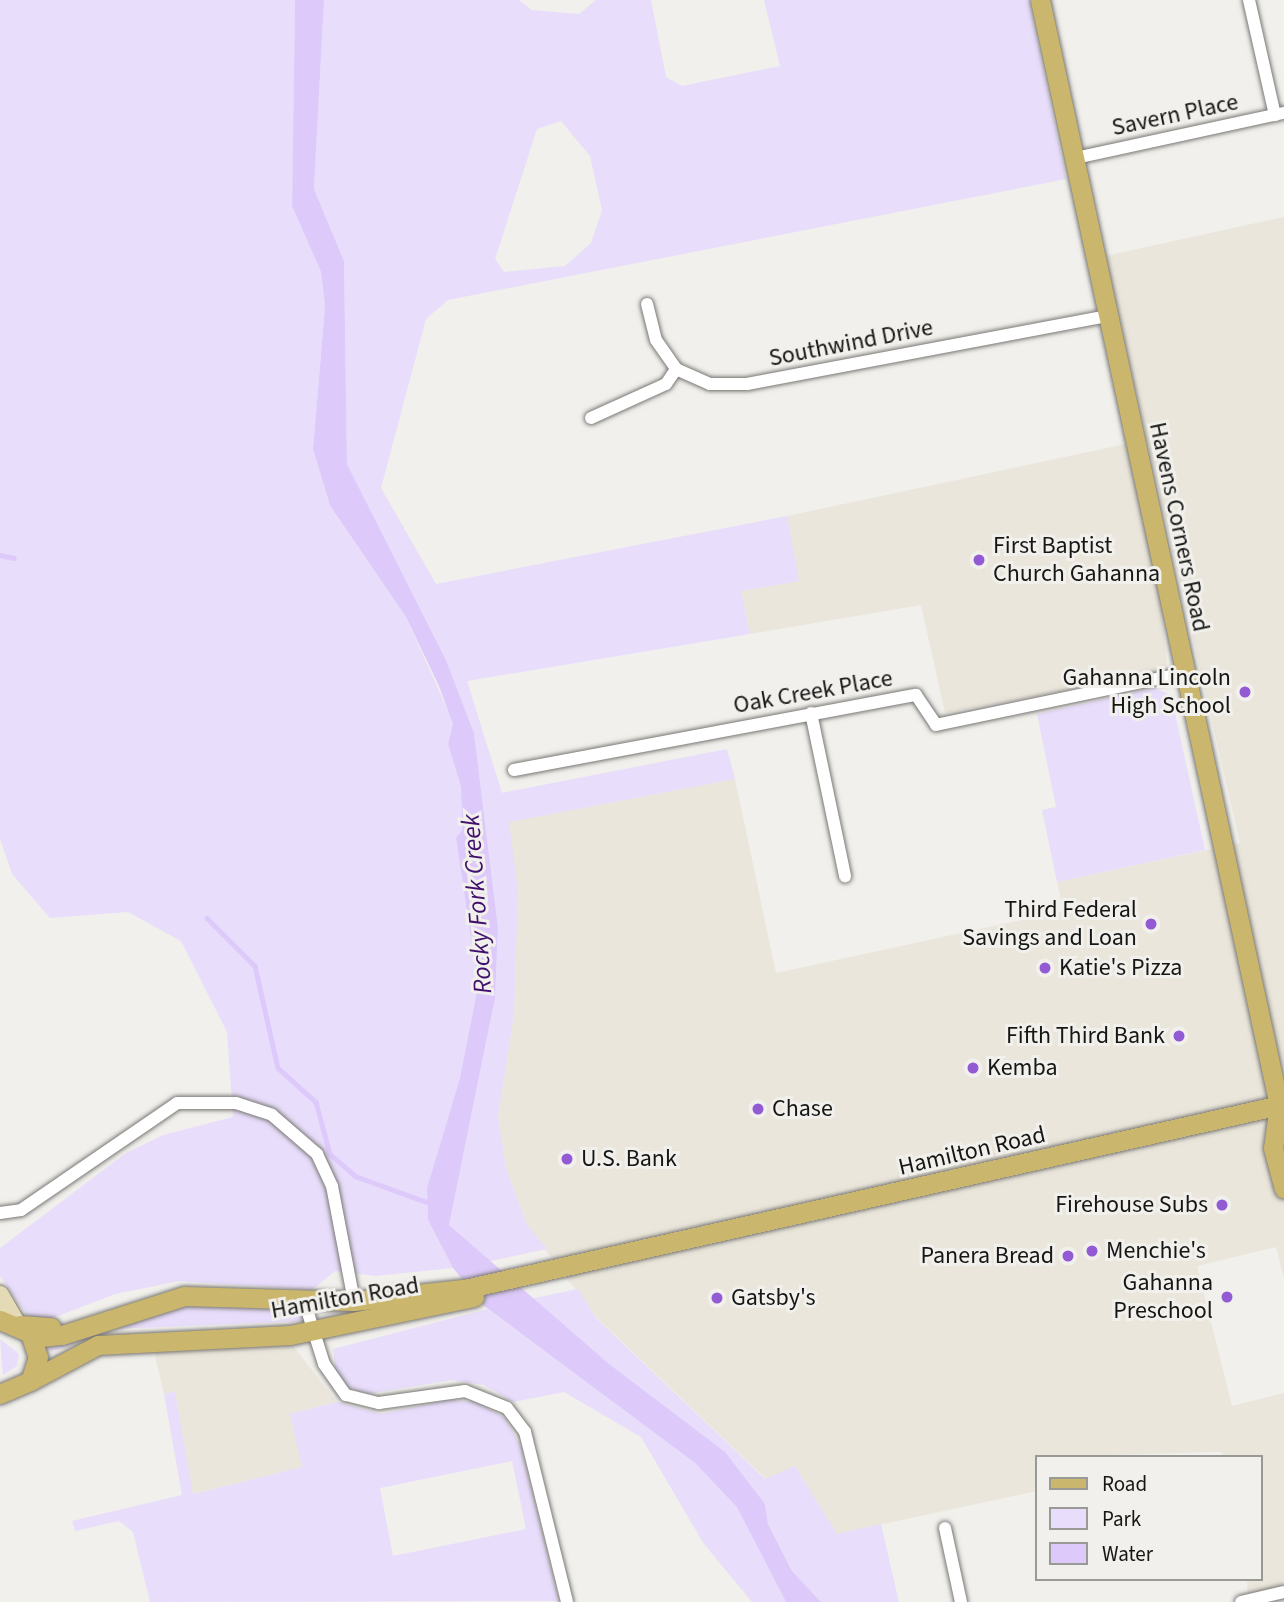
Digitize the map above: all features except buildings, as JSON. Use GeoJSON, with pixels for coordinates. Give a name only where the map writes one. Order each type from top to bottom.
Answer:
{"type":"FeatureCollection","features":[{"type":"Feature","properties":{"kind":"main road","name":"Havens Corners Road"},"geometry":{"type":"LineString","coordinates":[[1040,0],[1282,1108]]}},
{"type":"Feature","properties":{"kind":"main road"},"geometry":{"type":"LineString","coordinates":[[1282,1108],[1273,1148],[1284,1189]]}},
{"type":"Feature","properties":{"kind":"main road","name":"Hamilton Road"},"geometry":{"type":"LineString","coordinates":[[0,1394],[30,1381],[81,1351],[115,1341],[316,1332],[426,1301],[572,1269],[671,1243],[1282,1108]]}},
{"type":"Feature","properties":{"kind":"main road","name":"Hamilton Road"},"geometry":{"type":"LineString","coordinates":[[17,1326],[51,1327],[188,1288],[253,1288],[295,1296],[426,1301]]}},
{"type":"Feature","properties":{"kind":"main road"},"geometry":{"type":"LineString","coordinates":[[0,1295],[38,1357],[30,1381]]}},
{"type":"Feature","properties":{"kind":"street"},"geometry":{"type":"LineString","coordinates":[[1249,0],[1280,114]]}},
{"type":"Feature","properties":{"kind":"street","name":"Savern Place"},"geometry":{"type":"LineString","coordinates":[[1075,158],[1280,114]]}},
{"type":"Feature","properties":{"kind":"street"},"geometry":{"type":"LineString","coordinates":[[591,418],[666,384],[676,369],[656,340],[647,304]]}},
{"type":"Feature","properties":{"kind":"street","name":"Southwind Drive"},"geometry":{"type":"LineString","coordinates":[[676,369],[710,384],[747,384],[1107,316]]}},
{"type":"Feature","properties":{"kind":"street","name":"Oak Creek Place"},"geometry":{"type":"LineString","coordinates":[[514,770],[916,695],[936,725],[1185,673]]}},
{"type":"Feature","properties":{"kind":"street"},"geometry":{"type":"LineString","coordinates":[[811,713],[845,876]]}},
{"type":"Feature","properties":{"kind":"street"},"geometry":{"type":"LineString","coordinates":[[0,1213],[21,1210],[177,1103],[236,1102],[272,1115],[317,1154],[332,1186],[354,1300]]}},
{"type":"Feature","properties":{"kind":"street"},"geometry":{"type":"LineString","coordinates":[[295,1296],[316,1332],[324,1364],[346,1395],[379,1402],[465,1391],[508,1408],[525,1432],[567,1602]]}},
{"type":"Feature","properties":{"kind":"street"},"geometry":{"type":"LineString","coordinates":[[945,1528],[961,1602]]}},
{"type":"Feature","properties":{"kind":"street"},"geometry":{"type":"LineString","coordinates":[[1241,1602],[1284,1592]]}},
{"type":"Feature","properties":{"kind":"shaded area"},"geometry":{"type":"Polygon","coordinates":[[[1284,217],[1284,1278],[1276,1247],[1197,1266],[1232,1406],[1284,1393],[1284,1602],[1248,1602],[1247,1581],[1263,1581],[1263,1455],[1223,1455],[1222,1452],[1036,1455],[1036,1491],[837,1534],[795,1466],[766,1479],[596,1317],[527,1225],[506,1168],[498,1117],[514,1014],[518,890],[508,822],[735,779],[776,973],[1063,911],[1057,882],[1240,843],[1105,256],[1284,217]]]}},
{"type":"Feature","properties":{"kind":"shaded area"},"geometry":{"type":"Polygon","coordinates":[[[1126,444],[1161,602],[1167,665],[1154,674],[945,713],[921,605],[750,634],[741,591],[798,581],[787,516],[1126,444]]]}},
{"type":"Feature","properties":{"kind":"shaded area"},"geometry":{"type":"Polygon","coordinates":[[[290,1342],[337,1402],[290,1414],[303,1467],[192,1494],[175,1392],[164,1394],[153,1347],[290,1342]]]}},
{"type":"Feature","properties":{"kind":"green space"},"geometry":{"type":"Polygon","coordinates":[[[0,0],[295,0],[292,206],[321,272],[325,306],[313,449],[330,507],[406,617],[454,724],[448,744],[461,787],[462,830],[456,838],[478,986],[460,1078],[427,1188],[428,1220],[453,1268],[375,1276],[335,1271],[312,1290],[179,1281],[115,1294],[45,1321],[27,1315],[0,1276],[0,1248],[126,1153],[163,1135],[233,1117],[227,1032],[181,941],[128,912],[50,918],[12,874],[0,839],[0,0]]]}},
{"type":"Feature","properties":{"kind":"green space"},"geometry":{"type":"Polygon","coordinates":[[[324,0],[519,0],[532,10],[579,14],[596,0],[651,0],[666,77],[682,86],[780,66],[764,0],[1029,0],[1066,179],[448,300],[426,319],[381,488],[436,584],[787,516],[799,581],[741,591],[750,634],[467,681],[502,793],[727,749],[735,779],[509,822],[518,890],[514,1014],[498,1117],[506,1168],[527,1225],[547,1249],[486,1262],[449,1225],[495,998],[498,928],[474,733],[446,660],[347,464],[344,261],[314,189],[324,0]],[[561,121],[537,129],[495,259],[504,272],[565,266],[591,243],[602,210],[590,156],[561,121]]]}},
{"type":"Feature","properties":{"kind":"green space"},"geometry":{"type":"Polygon","coordinates":[[[1154,688],[1171,695],[1205,850],[1057,882],[1042,810],[1056,807],[1037,714],[1154,688]]]}},
{"type":"Feature","properties":{"kind":"green space"},"geometry":{"type":"Polygon","coordinates":[[[578,1289],[596,1318],[765,1479],[795,1466],[837,1534],[881,1524],[899,1602],[821,1602],[792,1571],[768,1524],[765,1504],[530,1299],[578,1289]]]}},
{"type":"Feature","properties":{"kind":"green space"},"geometry":{"type":"Polygon","coordinates":[[[163,1301],[289,1303],[305,1321],[113,1329],[51,1352],[46,1339],[163,1301]]]}},
{"type":"Feature","properties":{"kind":"green space"},"geometry":{"type":"Polygon","coordinates":[[[488,1309],[695,1463],[738,1507],[786,1602],[752,1602],[704,1544],[641,1437],[564,1392],[513,1402],[484,1385],[452,1380],[367,1394],[346,1386],[336,1373],[333,1349],[488,1309]]]}},
{"type":"Feature","properties":{"kind":"green space"},"geometry":{"type":"Polygon","coordinates":[[[0,1339],[19,1354],[17,1366],[3,1375],[0,1339]]]}},
{"type":"Feature","properties":{"kind":"green space"},"geometry":{"type":"Polygon","coordinates":[[[175,1392],[193,1494],[302,1467],[290,1414],[337,1402],[381,1414],[447,1400],[476,1402],[505,1418],[521,1447],[559,1601],[150,1602],[133,1532],[119,1521],[75,1531],[72,1521],[182,1495],[164,1394],[175,1392]],[[512,1461],[380,1488],[393,1556],[526,1529],[512,1461]]]}},
{"type":"Feature","properties":{"kind":"water","name":"Rocky Fork Creek"},"geometry":{"type":"Polygon","coordinates":[[[295,0],[324,0],[314,189],[344,261],[347,464],[446,660],[474,733],[498,928],[495,998],[449,1225],[609,1364],[725,1452],[765,1504],[768,1524],[792,1571],[821,1602],[786,1602],[737,1507],[695,1463],[483,1305],[453,1268],[428,1220],[427,1188],[460,1078],[478,986],[456,838],[462,830],[461,787],[448,744],[453,724],[439,686],[406,617],[330,506],[313,449],[325,306],[321,272],[292,206],[295,0]]]}},
{"type":"Feature","properties":{"kind":"waterway"},"geometry":{"type":"LineString","coordinates":[[0,555],[14,558]]}},
{"type":"Feature","properties":{"kind":"waterway"},"geometry":{"type":"LineString","coordinates":[[207,918],[255,966],[278,1068],[316,1102],[330,1154],[355,1176],[427,1202]]}},
{"type":"Feature","properties":{"kind":"place","name":"First Baptist Church Gahanna"},"geometry":{"type":"Point","coordinates":[979,560]}},
{"type":"Feature","properties":{"kind":"place","name":"Gahanna Lincoln High School"},"geometry":{"type":"Point","coordinates":[1245,692]}},
{"type":"Feature","properties":{"kind":"place","name":"Third Federal Savings and Loan"},"geometry":{"type":"Point","coordinates":[1151,924]}},
{"type":"Feature","properties":{"kind":"place","name":"Katie's Pizza"},"geometry":{"type":"Point","coordinates":[1045,968]}},
{"type":"Feature","properties":{"kind":"place","name":"Fifth Third Bank"},"geometry":{"type":"Point","coordinates":[1179,1036]}},
{"type":"Feature","properties":{"kind":"place","name":"Kemba"},"geometry":{"type":"Point","coordinates":[973,1068]}},
{"type":"Feature","properties":{"kind":"place","name":"Chase"},"geometry":{"type":"Point","coordinates":[758,1109]}},
{"type":"Feature","properties":{"kind":"place","name":"U.S. Bank"},"geometry":{"type":"Point","coordinates":[567,1159]}},
{"type":"Feature","properties":{"kind":"place","name":"Firehouse Subs"},"geometry":{"type":"Point","coordinates":[1222,1205]}},
{"type":"Feature","properties":{"kind":"place","name":"Menchie's"},"geometry":{"type":"Point","coordinates":[1092,1251]}},
{"type":"Feature","properties":{"kind":"place","name":"Panera Bread"},"geometry":{"type":"Point","coordinates":[1068,1256]}},
{"type":"Feature","properties":{"kind":"place","name":"Gahanna Preschool"},"geometry":{"type":"Point","coordinates":[1227,1297]}},
{"type":"Feature","properties":{"kind":"place","name":"Gatsby's"},"geometry":{"type":"Point","coordinates":[717,1298]}}]}
